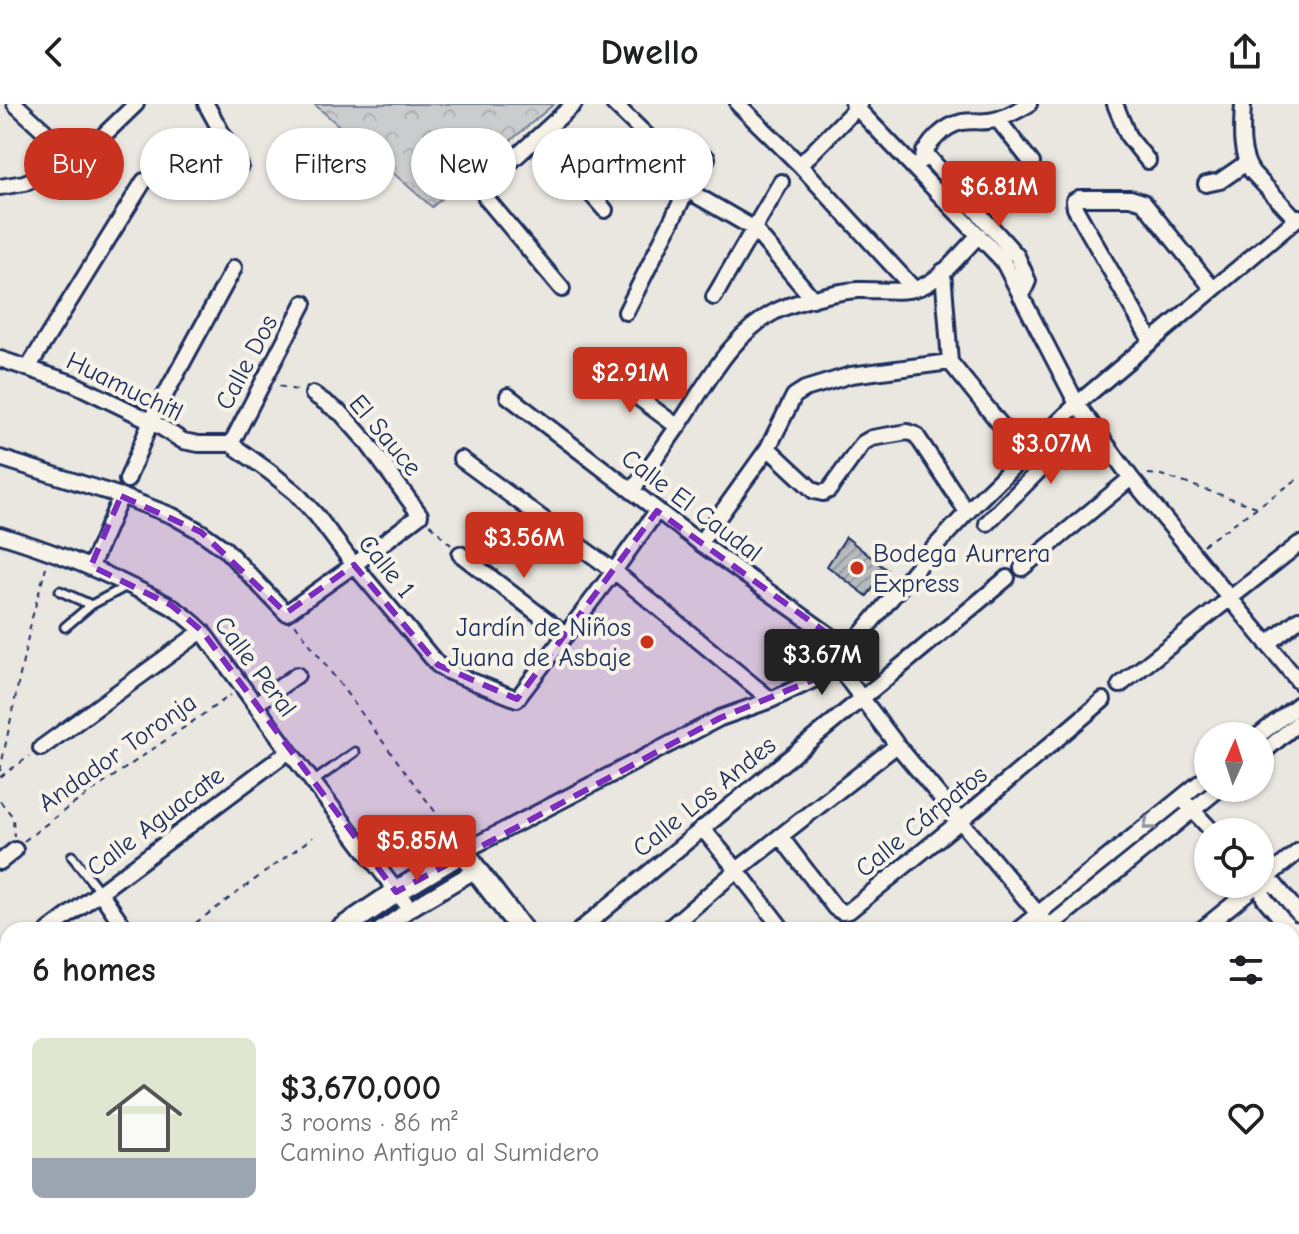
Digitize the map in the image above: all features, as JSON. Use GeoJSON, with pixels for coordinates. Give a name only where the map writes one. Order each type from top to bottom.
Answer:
{"type":"FeatureCollection","features":[{"type":"Feature","properties":{"kind":"main road"},"geometry":{"type":"LineString","coordinates":[[352,922],[464,851],[516,922]]}},
{"type":"Feature","properties":{"kind":"street"},"geometry":{"type":"LineString","coordinates":[[15,104],[41,128]]}},
{"type":"Feature","properties":{"kind":"street"},"geometry":{"type":"LineString","coordinates":[[111,128],[136,104]]}},
{"type":"Feature","properties":{"kind":"street"},"geometry":{"type":"LineString","coordinates":[[206,104],[219,128]]}},
{"type":"Feature","properties":{"kind":"street"},"geometry":{"type":"LineString","coordinates":[[548,128],[574,104]]}},
{"type":"Feature","properties":{"kind":"street"},"geometry":{"type":"LineString","coordinates":[[614,104],[639,128]]}},
{"type":"Feature","properties":{"kind":"street"},"geometry":{"type":"LineString","coordinates":[[738,104],[800,165],[914,289]]}},
{"type":"Feature","properties":{"kind":"street"},"geometry":{"type":"LineString","coordinates":[[919,172],[924,152],[950,127],[963,122],[998,120],[1029,104]]}},
{"type":"Feature","properties":{"kind":"street"},"geometry":{"type":"LineString","coordinates":[[1115,104],[1128,136],[1148,161]]}},
{"type":"Feature","properties":{"kind":"street"},"geometry":{"type":"LineString","coordinates":[[464,851],[720,718],[771,700],[820,677],[836,664],[967,512],[1077,404],[1298,218],[1246,163],[1243,153],[1243,104]]}},
{"type":"Feature","properties":{"kind":"street"},"geometry":{"type":"LineString","coordinates":[[800,165],[856,105],[1003,261],[1088,421],[1299,682]]}},
{"type":"Feature","properties":{"kind":"street"},"geometry":{"type":"LineString","coordinates":[[998,120],[1032,163]]}},
{"type":"Feature","properties":{"kind":"street"},"geometry":{"type":"LineString","coordinates":[[532,143],[483,190],[486,198],[562,289]]}},
{"type":"Feature","properties":{"kind":"street"},"geometry":{"type":"LineString","coordinates":[[924,152],[1017,256],[1028,281],[1021,297]]}},
{"type":"Feature","properties":{"kind":"street"},"geometry":{"type":"LineString","coordinates":[[1206,184],[1220,181],[1246,163]]}},
{"type":"Feature","properties":{"kind":"street"},"geometry":{"type":"LineString","coordinates":[[714,297],[781,182]]}},
{"type":"Feature","properties":{"kind":"street"},"geometry":{"type":"LineString","coordinates":[[1,187],[24,183]]}},
{"type":"Feature","properties":{"kind":"street"},"geometry":{"type":"LineString","coordinates":[[28,368],[140,187]]}},
{"type":"Feature","properties":{"kind":"street"},"geometry":{"type":"LineString","coordinates":[[1151,341],[1075,208],[1074,201],[1079,198],[1130,198],[1143,202],[1213,289]]}},
{"type":"Feature","properties":{"kind":"street"},"geometry":{"type":"LineString","coordinates":[[596,200],[605,210]]}},
{"type":"Feature","properties":{"kind":"street"},"geometry":{"type":"LineString","coordinates":[[626,312],[682,200]]}},
{"type":"Feature","properties":{"kind":"street"},"geometry":{"type":"LineString","coordinates":[[704,200],[753,228],[813,299]]}},
{"type":"Feature","properties":{"kind":"street"},"geometry":{"type":"LineString","coordinates":[[632,491],[729,349],[752,325],[778,310],[813,299],[855,290],[914,289],[926,285],[979,235]]}},
{"type":"Feature","properties":{"kind":"street"},"geometry":{"type":"LineString","coordinates":[[127,480],[151,421],[234,268]]}},
{"type":"Feature","properties":{"kind":"street"},"geometry":{"type":"LineString","coordinates":[[943,271],[950,362],[1025,455]]}},
{"type":"Feature","properties":{"kind":"street","name":"Calle Dos"},"geometry":{"type":"LineString","coordinates":[[231,444],[304,303]]}},
{"type":"Feature","properties":{"kind":"street","name":"Huamuchitl"},"geometry":{"type":"LineString","coordinates":[[0,359],[72,383],[151,421],[183,441],[231,444]]}},
{"type":"Feature","properties":{"kind":"street"},"geometry":{"type":"LineString","coordinates":[[700,543],[768,448],[794,396],[805,389],[851,375],[950,362]]}},
{"type":"Feature","properties":{"kind":"street"},"geometry":{"type":"LineString","coordinates":[[605,373],[678,427]]}},
{"type":"Feature","properties":{"kind":"street","name":"El Sauce"},"geometry":{"type":"LineString","coordinates":[[313,394],[342,414],[366,441],[420,515]]}},
{"type":"Feature","properties":{"kind":"street","name":"Calle El Caudal"},"geometry":{"type":"LineString","coordinates":[[508,396],[700,543],[849,649]]}},
{"type":"Feature","properties":{"kind":"street"},"geometry":{"type":"LineString","coordinates":[[987,523],[1088,421]]}},
{"type":"Feature","properties":{"kind":"street"},"geometry":{"type":"LineString","coordinates":[[768,448],[814,491],[823,493],[829,490],[863,443],[872,438],[908,432],[916,435],[967,512]]}},
{"type":"Feature","properties":{"kind":"street","name":"Calle 1"},"geometry":{"type":"LineString","coordinates":[[231,444],[296,493],[438,665],[449,672],[517,699],[566,635]]}},
{"type":"Feature","properties":{"kind":"street"},"geometry":{"type":"LineString","coordinates":[[0,458],[121,496],[173,516],[225,549],[286,613],[420,515]]}},
{"type":"Feature","properties":{"kind":"street"},"geometry":{"type":"LineString","coordinates":[[461,459],[614,571],[771,700]]}},
{"type":"Feature","properties":{"kind":"street"},"geometry":{"type":"LineString","coordinates":[[1022,568],[1131,478]]}},
{"type":"Feature","properties":{"kind":"street"},"geometry":{"type":"LineString","coordinates":[[91,566],[121,496]]}},
{"type":"Feature","properties":{"kind":"street"},"geometry":{"type":"LineString","coordinates":[[460,554],[566,635],[657,511]]}},
{"type":"Feature","properties":{"kind":"street","name":"Calle Peral"},"geometry":{"type":"LineString","coordinates":[[0,535],[91,566],[187,616],[202,631],[410,909]]}},
{"type":"Feature","properties":{"kind":"street"},"geometry":{"type":"LineString","coordinates":[[1120,685],[1299,544]]}},
{"type":"Feature","properties":{"kind":"street","name":"Calle Los Andes"},"geometry":{"type":"LineString","coordinates":[[590,922],[1007,578]]}},
{"type":"Feature","properties":{"kind":"street"},"geometry":{"type":"LineString","coordinates":[[1267,644],[1299,619]]}},
{"type":"Feature","properties":{"kind":"street"},"geometry":{"type":"LineString","coordinates":[[41,748],[202,631]]}},
{"type":"Feature","properties":{"kind":"street"},"geometry":{"type":"LineString","coordinates":[[836,664],[897,745],[1043,922]]}},
{"type":"Feature","properties":{"kind":"street"},"geometry":{"type":"LineString","coordinates":[[256,704],[297,675]]}},
{"type":"Feature","properties":{"kind":"street","name":"Calle Cárpatos"},"geometry":{"type":"LineString","coordinates":[[780,836],[835,908],[842,912],[849,911],[1103,700]]}},
{"type":"Feature","properties":{"kind":"street"},"geometry":{"type":"LineString","coordinates":[[1274,724],[1299,704]]}},
{"type":"Feature","properties":{"kind":"street"},"geometry":{"type":"LineString","coordinates":[[1274,743],[1299,722]]}},
{"type":"Feature","properties":{"kind":"street"},"geometry":{"type":"LineString","coordinates":[[676,922],[737,870],[897,745]]}},
{"type":"Feature","properties":{"kind":"street","name":"Calle Aguacate"},"geometry":{"type":"LineString","coordinates":[[60,922],[289,751]]}},
{"type":"Feature","properties":{"kind":"street"},"geometry":{"type":"LineString","coordinates":[[1028,922],[1194,788]]}},
{"type":"Feature","properties":{"kind":"street"},"geometry":{"type":"LineString","coordinates":[[1182,798],[1200,818]]}},
{"type":"Feature","properties":{"kind":"street"},"geometry":{"type":"LineString","coordinates":[[1054,922],[1203,802]]}},
{"type":"Feature","properties":{"kind":"street"},"geometry":{"type":"LineString","coordinates":[[702,828],[777,922]]}},
{"type":"Feature","properties":{"kind":"street"},"geometry":{"type":"LineString","coordinates":[[0,862],[15,850]]}},
{"type":"Feature","properties":{"kind":"street"},"geometry":{"type":"LineString","coordinates":[[1274,872],[1299,851]]}},
{"type":"Feature","properties":{"kind":"street"},"geometry":{"type":"LineString","coordinates":[[391,922],[476,870]]}},
{"type":"Feature","properties":{"kind":"street"},"geometry":{"type":"LineString","coordinates":[[1274,885],[1299,914]]}},
{"type":"Feature","properties":{"kind":"street"},"geometry":{"type":"LineString","coordinates":[[100,892],[121,922]]}},
{"type":"Feature","properties":{"kind":"street"},"geometry":{"type":"LineString","coordinates":[[1211,922],[1241,898]]}},
{"type":"Feature","properties":{"kind":"street"},"geometry":{"type":"LineString","coordinates":[[1264,898],[1284,922]]}},
{"type":"Feature","properties":{"kind":"lane"},"geometry":{"type":"LineString","coordinates":[[65,627],[91,605],[128,585]]}},
{"type":"Feature","properties":{"kind":"lane"},"geometry":{"type":"LineString","coordinates":[[60,591],[91,605]]}},
{"type":"Feature","properties":{"kind":"lane"},"geometry":{"type":"LineString","coordinates":[[313,782],[355,752]]}},
{"type":"Feature","properties":{"kind":"lane"},"geometry":{"type":"LineString","coordinates":[[72,856],[100,892]]}},
{"type":"Feature","properties":{"kind":"path","name":"El Sauce"},"geometry":{"type":"LineString","coordinates":[[263,381],[313,394]]}},
{"type":"Feature","properties":{"kind":"path"},"geometry":{"type":"LineString","coordinates":[[1131,478],[1145,474],[1161,475],[1257,507]]}},
{"type":"Feature","properties":{"kind":"path"},"geometry":{"type":"LineString","coordinates":[[1192,553],[1299,478]]}},
{"type":"Feature","properties":{"kind":"path"},"geometry":{"type":"LineString","coordinates":[[420,515],[460,554]]}},
{"type":"Feature","properties":{"kind":"path"},"geometry":{"type":"LineString","coordinates":[[0,771],[32,618],[50,550]]}},
{"type":"Feature","properties":{"kind":"path"},"geometry":{"type":"LineString","coordinates":[[286,613],[464,851]]}},
{"type":"Feature","properties":{"kind":"path","name":"Andador Toronja"},"geometry":{"type":"LineString","coordinates":[[15,850],[65,810],[243,687]]}},
{"type":"Feature","properties":{"kind":"path"},"geometry":{"type":"LineString","coordinates":[[0,777],[41,748]]}},
{"type":"Feature","properties":{"kind":"path"},"geometry":{"type":"LineString","coordinates":[[0,801],[13,817],[15,850]]}},
{"type":"Feature","properties":{"kind":"path"},"geometry":{"type":"LineString","coordinates":[[197,922],[313,837]]}},
{"type":"Feature","properties":{"kind":"highlighted area"},"geometry":{"type":"Polygon","coordinates":[[[121,496],[201,532],[286,613],[354,565],[438,665],[517,699],[657,511],[849,649],[820,677],[720,718],[396,892],[202,631],[171,605],[91,566],[121,496]]]}},
{"type":"Feature","properties":{"kind":"green space"},"geometry":{"type":"Polygon","coordinates":[[[314,104],[554,104],[516,136],[516,128],[411,128],[411,189],[395,175],[395,128],[341,128],[314,104]]]}},
{"type":"Feature","properties":{"kind":"green space"},"geometry":{"type":"Polygon","coordinates":[[[424,200],[440,200],[432,207],[424,200]]]}},
{"type":"Feature","properties":{"kind":"building","name":"Bodega Aurrera Express"},"geometry":{"type":"Polygon","coordinates":[[[846,537],[887,570],[867,596],[827,566],[846,537]]]}},
{"type":"Feature","properties":{"kind":"place","name":"Bodega Aurrera Express"},"geometry":{"type":"Point","coordinates":[857,568]}},
{"type":"Feature","properties":{"kind":"place","name":"Jardín de Niños Juana de Asbaje"},"geometry":{"type":"Point","coordinates":[647,642]}}]}
